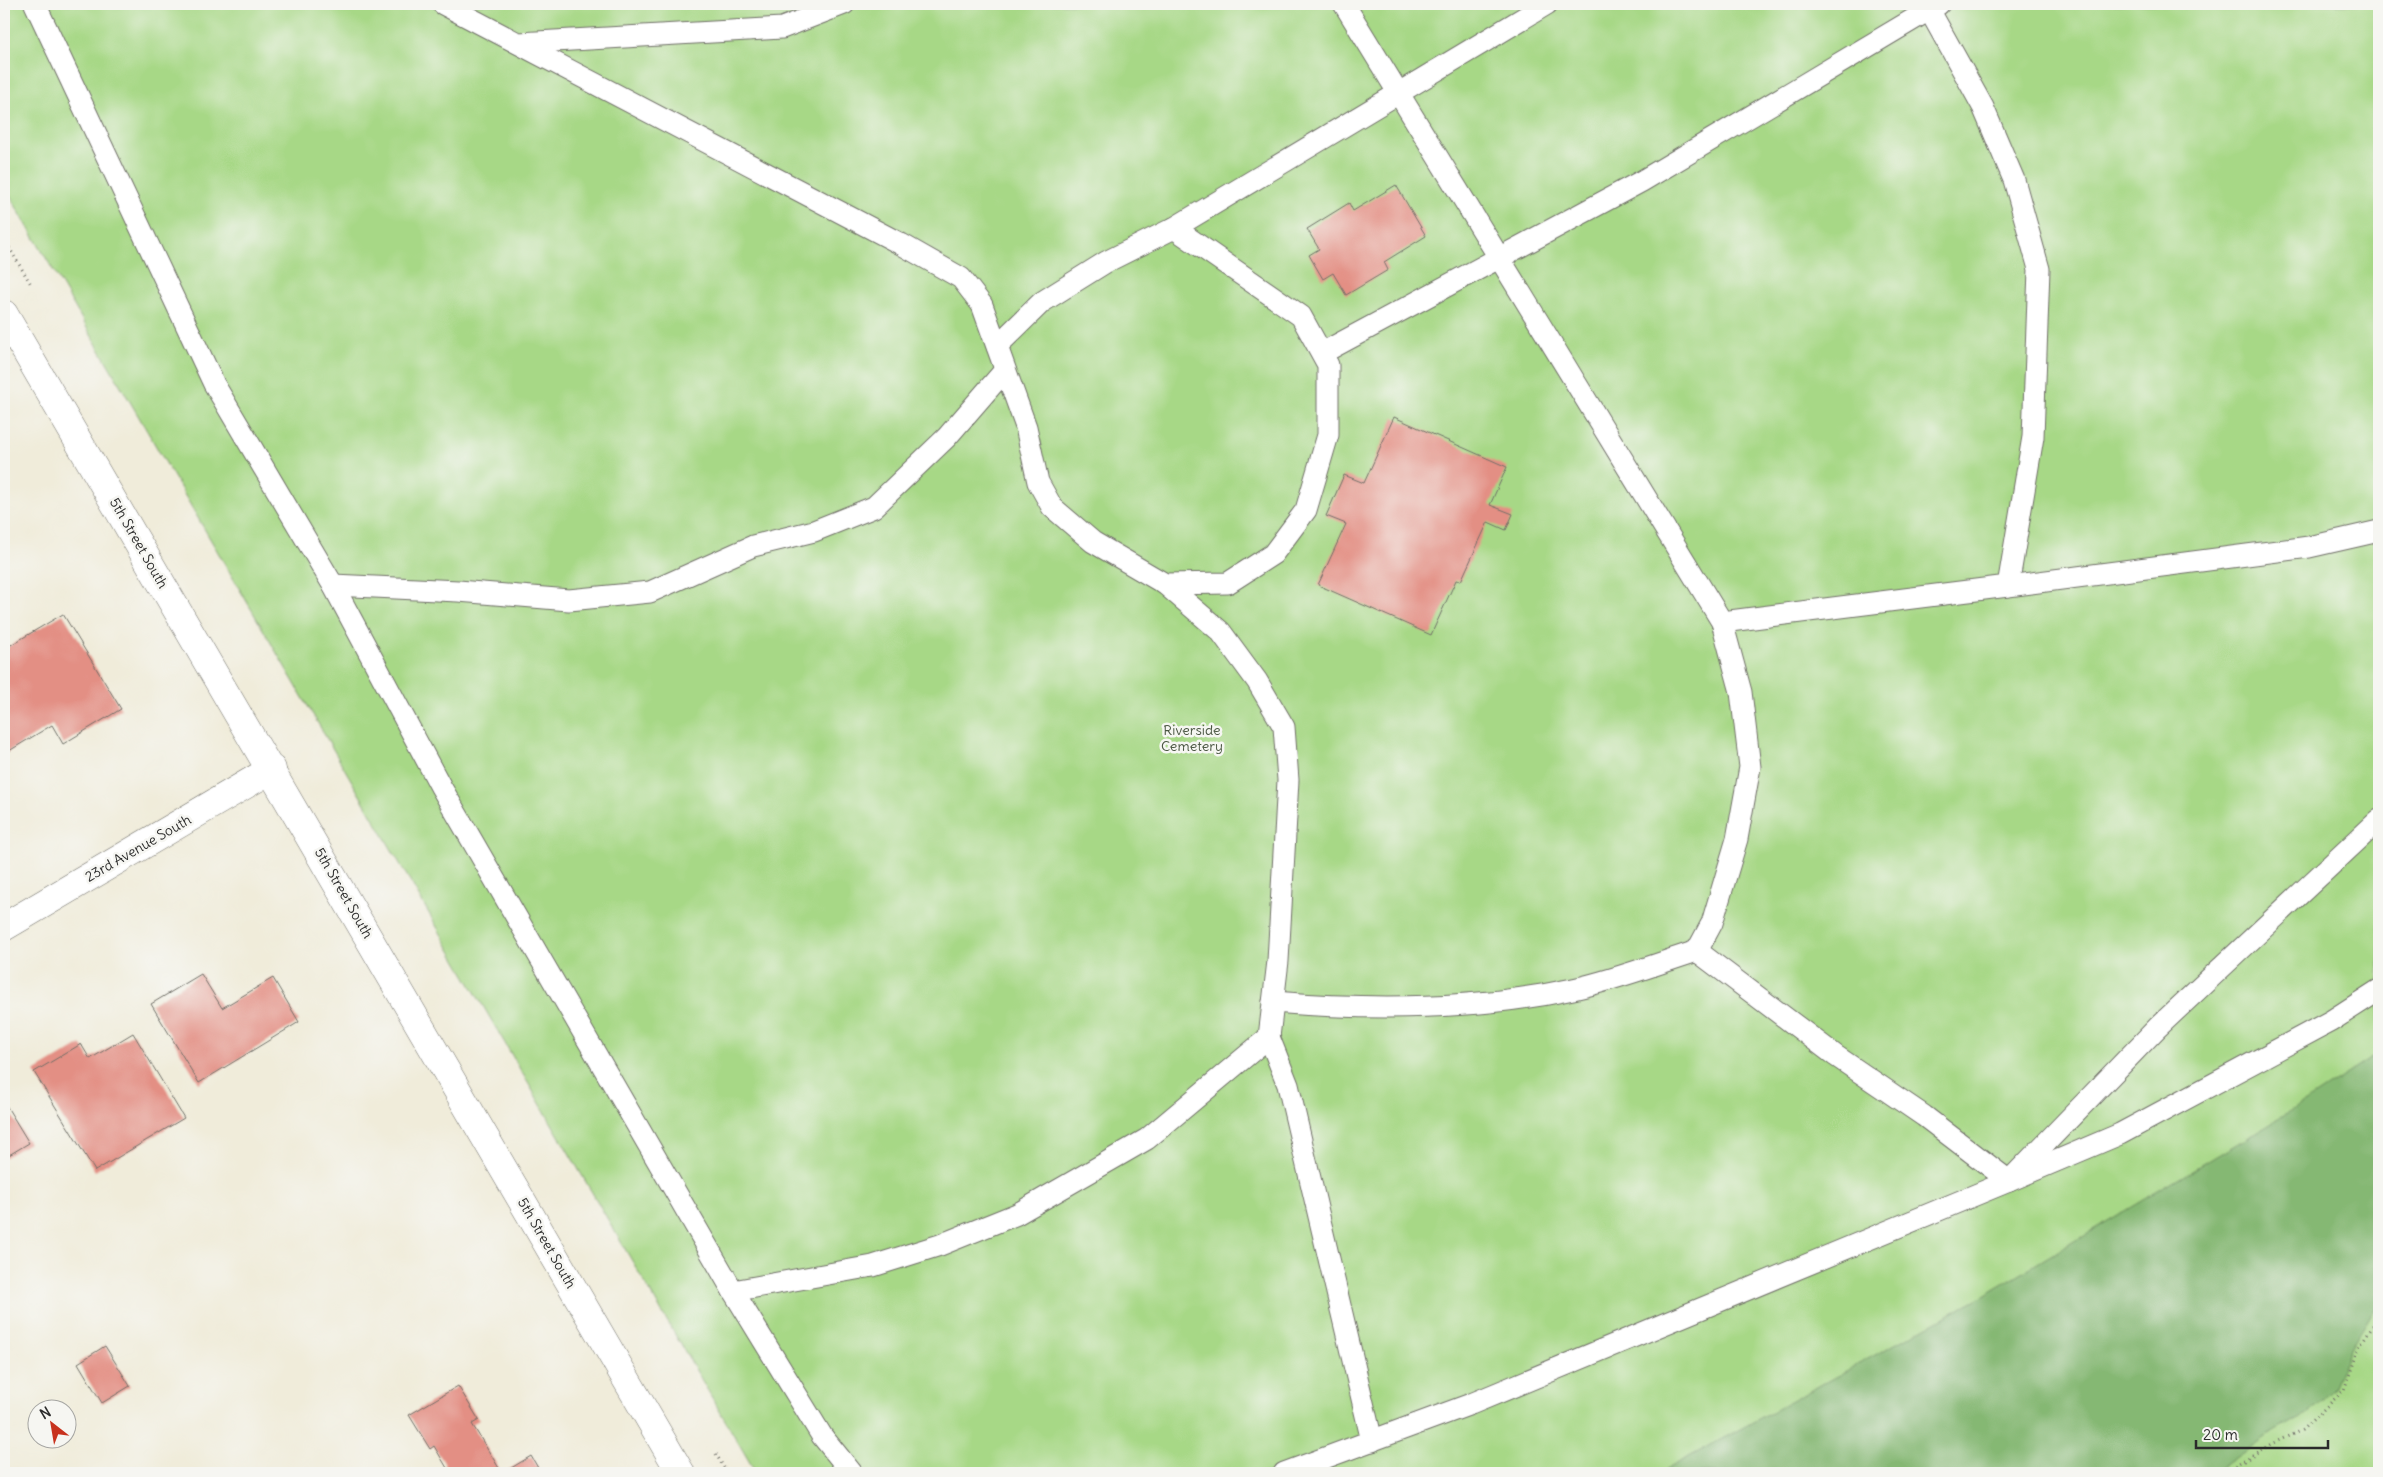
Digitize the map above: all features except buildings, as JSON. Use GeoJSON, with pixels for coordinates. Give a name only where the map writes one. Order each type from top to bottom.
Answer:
{"type":"FeatureCollection","features":[{"type":"Feature","properties":{"kind":"street","name":"5th Street South"},"geometry":{"type":"LineString","coordinates":[[4,314],[681,1473]]}},
{"type":"Feature","properties":{"kind":"street","name":"23rd Avenue South"},"geometry":{"type":"LineString","coordinates":[[4,927],[272,770]]}},
{"type":"Feature","properties":{"kind":"lane"},"geometry":{"type":"LineString","coordinates":[[35,4],[214,384],[333,585],[441,787],[733,1291],[822,1436],[852,1473]]}},
{"type":"Feature","properties":{"kind":"lane"},"geometry":{"type":"LineString","coordinates":[[443,4],[961,278],[982,305],[1026,427],[1038,482],[1052,507],[1092,542],[1166,584],[1220,632],[1257,681],[1284,728],[1288,780],[1278,961],[1269,1037],[1288,1085],[1372,1441]]}},
{"type":"Feature","properties":{"kind":"lane"},"geometry":{"type":"LineString","coordinates":[[519,44],[782,28],[844,4]]}},
{"type":"Feature","properties":{"kind":"lane"},"geometry":{"type":"LineString","coordinates":[[1273,1002],[1335,1007],[1484,1003],[1574,989],[1697,951],[1712,923],[1736,839],[1750,767],[1741,692],[1722,622],[1344,4]]}},
{"type":"Feature","properties":{"kind":"lane"},"geometry":{"type":"LineString","coordinates":[[997,346],[1042,302],[1106,262],[1174,228],[1398,92],[1548,4]]}},
{"type":"Feature","properties":{"kind":"lane"},"geometry":{"type":"LineString","coordinates":[[1322,353],[1642,181],[1932,6],[1983,106],[2014,180],[2039,269],[2033,437],[2008,586]]}},
{"type":"Feature","properties":{"kind":"lane"},"geometry":{"type":"LineString","coordinates":[[1166,584],[1228,583],[1273,554],[1306,510],[1328,435],[1328,365],[1301,316],[1174,228]]}},
{"type":"Feature","properties":{"kind":"lane"},"geometry":{"type":"LineString","coordinates":[[333,585],[458,591],[569,600],[650,592],[753,546],[814,531],[874,506],[947,437],[1005,370]]}},
{"type":"Feature","properties":{"kind":"lane"},"geometry":{"type":"LineString","coordinates":[[1722,622],[2308,547],[2379,532]]}},
{"type":"Feature","properties":{"kind":"lane"},"geometry":{"type":"LineString","coordinates":[[2009,1181],[2158,1027],[2379,820]]}},
{"type":"Feature","properties":{"kind":"lane"},"geometry":{"type":"LineString","coordinates":[[1697,951],[1836,1056],[1924,1116],[2009,1181]]}},
{"type":"Feature","properties":{"kind":"lane"},"geometry":{"type":"LineString","coordinates":[[1284,1473],[1471,1404],[1733,1297],[2120,1134],[2331,1021],[2379,990]]}},
{"type":"Feature","properties":{"kind":"lane"},"geometry":{"type":"LineString","coordinates":[[733,1291],[873,1266],[940,1245],[1017,1214],[1147,1139],[1269,1037]]}},
{"type":"Feature","properties":{"kind":"path"},"geometry":{"type":"LineString","coordinates":[[2222,1473],[2271,1444],[2302,1430],[2344,1390],[2360,1345],[2379,1316]]}},
{"type":"Feature","properties":{"kind":"green space","name":"Riverside Cemetery"},"geometry":{"type":"Polygon","coordinates":[[[4,4],[2379,4],[2379,1224],[1895,1473],[756,1473],[4,186],[4,4]]]}},
{"type":"Feature","properties":{"kind":"green space"},"geometry":{"type":"Polygon","coordinates":[[[2379,1053],[2379,1302],[2351,1347],[2333,1389],[2309,1412],[2265,1437],[2214,1473],[1660,1473],[1979,1298],[2270,1124],[2379,1053]]]}},
{"type":"Feature","properties":{"kind":"green space"},"geometry":{"type":"Polygon","coordinates":[[[2379,1273],[2379,1473],[2206,1473],[2379,1273]]]}}]}
